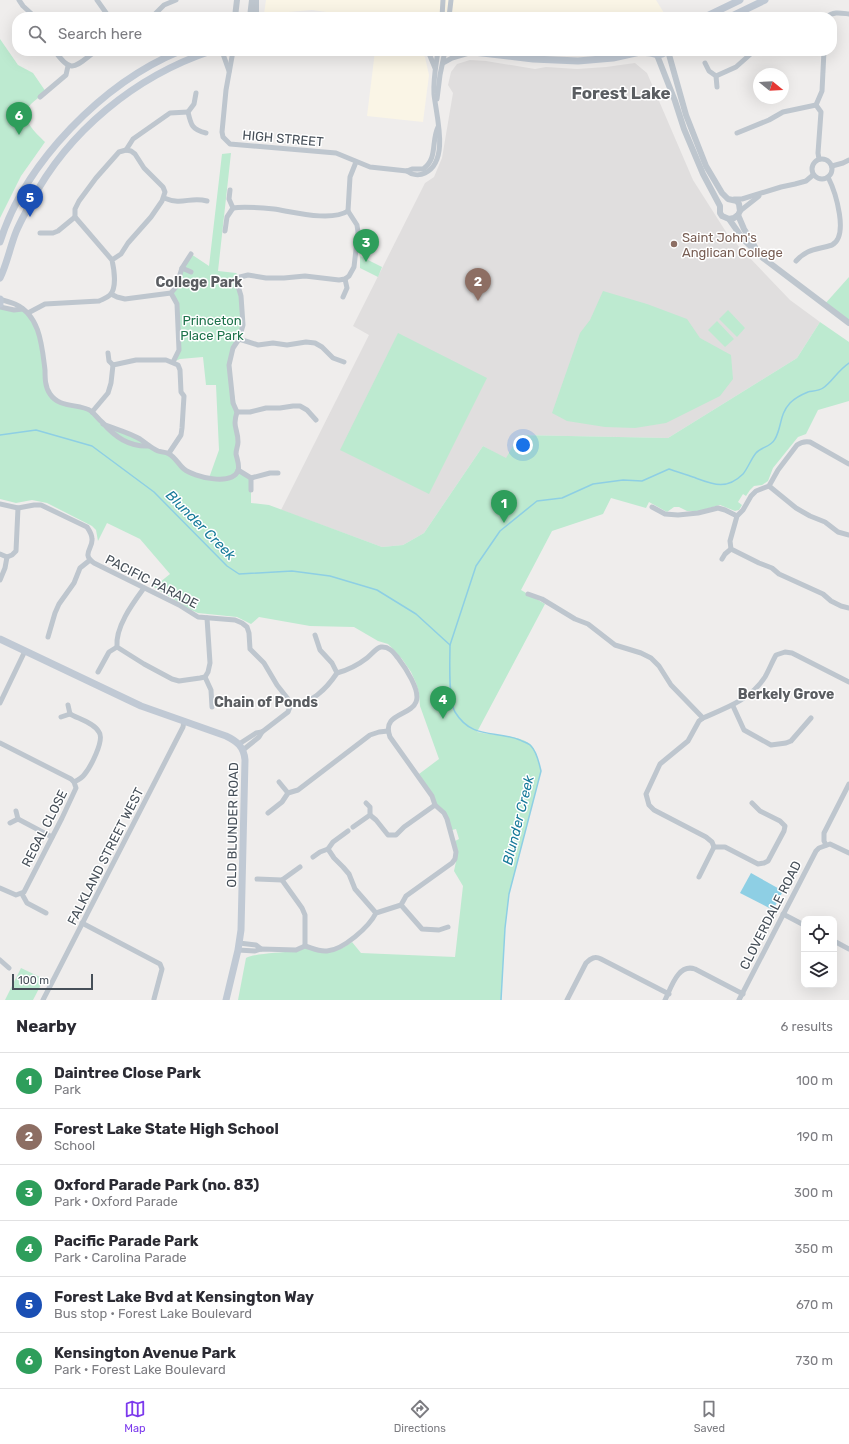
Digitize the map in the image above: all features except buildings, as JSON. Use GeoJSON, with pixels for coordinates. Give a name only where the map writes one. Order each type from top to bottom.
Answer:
{"type":"FeatureCollection","features":[{"type":"Feature","properties":{"kind":"main road"},"geometry":{"type":"LineString","coordinates":[[715,12],[740,0]]}},
{"type":"Feature","properties":{"kind":"main road"},"geometry":{"type":"LineString","coordinates":[[740,12],[765,0]]}},
{"type":"Feature","properties":{"kind":"main road"},"geometry":{"type":"LineString","coordinates":[[0,242],[8,221],[29,184],[52,150],[71,127],[94,105],[124,82],[148,66],[169,56]]}},
{"type":"Feature","properties":{"kind":"main road"},"geometry":{"type":"LineString","coordinates":[[0,278],[16,232],[31,201],[48,174],[83,130],[117,100],[136,87],[166,70],[199,56]]}},
{"type":"Feature","properties":{"kind":"main road"},"geometry":{"type":"LineString","coordinates":[[509,56],[533,59],[578,60],[622,56]]}},
{"type":"Feature","properties":{"kind":"main road"},"geometry":{"type":"LineString","coordinates":[[0,299],[0,304]]}},
{"type":"Feature","properties":{"kind":"main road","name":"OLD BLUNDER ROAD"},"geometry":{"type":"LineString","coordinates":[[0,639],[141,706],[226,736],[241,747],[245,760],[242,903],[238,947],[226,1000]]}},
{"type":"Feature","properties":{"kind":"street"},"geometry":{"type":"LineString","coordinates":[[19,0],[30,12]]}},
{"type":"Feature","properties":{"kind":"street"},"geometry":{"type":"LineString","coordinates":[[97,0],[105,12]]}},
{"type":"Feature","properties":{"kind":"street"},"geometry":{"type":"LineString","coordinates":[[157,12],[164,6],[176,0]]}},
{"type":"Feature","properties":{"kind":"street"},"geometry":{"type":"LineString","coordinates":[[236,12],[237,0]]}},
{"type":"Feature","properties":{"kind":"street"},"geometry":{"type":"LineString","coordinates":[[251,12],[252,0]]}},
{"type":"Feature","properties":{"kind":"street"},"geometry":{"type":"LineString","coordinates":[[256,0],[256,12]]}},
{"type":"Feature","properties":{"kind":"street"},"geometry":{"type":"LineString","coordinates":[[442,12],[443,0]]}},
{"type":"Feature","properties":{"kind":"street"},"geometry":{"type":"LineString","coordinates":[[450,12],[451,0]]}},
{"type":"Feature","properties":{"kind":"street"},"geometry":{"type":"LineString","coordinates":[[837,12],[849,14]]}},
{"type":"Feature","properties":{"kind":"street"},"geometry":{"type":"LineString","coordinates":[[58,56],[62,62],[68,66],[75,66],[89,56]]}},
{"type":"Feature","properties":{"kind":"street"},"geometry":{"type":"LineString","coordinates":[[224,56],[230,72]]}},
{"type":"Feature","properties":{"kind":"street","name":"HIGH STREET"},"geometry":{"type":"LineString","coordinates":[[232,56],[226,90],[222,132],[223,137],[227,142],[234,145],[336,153],[370,167],[407,171],[411,174],[425,173],[434,165],[438,154],[440,133],[434,94],[437,56]]}},
{"type":"Feature","properties":{"kind":"street"},"geometry":{"type":"LineString","coordinates":[[430,56],[436,69]]}},
{"type":"Feature","properties":{"kind":"street","name":"HIGH STREET"},"geometry":{"type":"LineString","coordinates":[[436,104],[444,56]]}},
{"type":"Feature","properties":{"kind":"street"},"geometry":{"type":"LineString","coordinates":[[443,63],[455,56]]}},
{"type":"Feature","properties":{"kind":"street"},"geometry":{"type":"LineString","coordinates":[[653,56],[675,101],[684,129],[703,174],[720,206],[720,213],[722,216],[729,220],[743,239],[763,258],[849,324]]}},
{"type":"Feature","properties":{"kind":"street"},"geometry":{"type":"LineString","coordinates":[[669,56],[686,115],[706,166],[722,193],[739,204],[739,213],[744,229],[763,258]]}},
{"type":"Feature","properties":{"kind":"street"},"geometry":{"type":"LineString","coordinates":[[716,76],[736,67],[748,56]]}},
{"type":"Feature","properties":{"kind":"street"},"geometry":{"type":"LineString","coordinates":[[816,105],[822,91],[824,56]]}},
{"type":"Feature","properties":{"kind":"street"},"geometry":{"type":"LineString","coordinates":[[705,63],[709,71],[716,76],[717,86]]}},
{"type":"Feature","properties":{"kind":"street"},"geometry":{"type":"LineString","coordinates":[[40,96],[66,75],[68,66]]}},
{"type":"Feature","properties":{"kind":"street"},"geometry":{"type":"LineString","coordinates":[[196,93],[194,104],[188,112],[190,124],[197,131],[206,133]]}},
{"type":"Feature","properties":{"kind":"street"},"geometry":{"type":"LineString","coordinates":[[737,133],[784,112],[816,105]]}},
{"type":"Feature","properties":{"kind":"street"},"geometry":{"type":"LineString","coordinates":[[816,105],[821,112],[818,153],[819,159]]}},
{"type":"Feature","properties":{"kind":"street"},"geometry":{"type":"LineString","coordinates":[[126,150],[133,139],[170,113],[188,112]]}},
{"type":"Feature","properties":{"kind":"street"},"geometry":{"type":"LineString","coordinates":[[28,313],[45,304],[99,301],[112,294],[114,288],[112,260],[75,217],[75,209],[96,178],[119,152],[126,150],[135,154],[144,168],[163,187],[165,192],[164,198],[151,217],[128,243],[121,254],[112,260]]}},
{"type":"Feature","properties":{"kind":"street"},"geometry":{"type":"LineString","coordinates":[[819,159],[828,161],[832,166],[831,173],[828,177],[821,180],[816,178],[811,168],[812,164],[819,159]]}},
{"type":"Feature","properties":{"kind":"street"},"geometry":{"type":"LineString","coordinates":[[832,166],[849,160]]}},
{"type":"Feature","properties":{"kind":"street"},"geometry":{"type":"LineString","coordinates":[[103,424],[140,439],[158,451],[169,453],[184,469],[192,474],[209,478],[228,478],[235,475],[238,470],[236,451],[238,444],[234,422],[237,412],[232,403],[230,365],[233,348],[239,339],[243,324],[241,296],[238,281],[240,277],[248,275],[266,278],[305,276],[330,280],[345,279],[349,276],[354,267],[358,232],[356,225],[348,211],[350,178],[356,162]]}},
{"type":"Feature","properties":{"kind":"street"},"geometry":{"type":"LineString","coordinates":[[720,206],[723,201],[742,199],[806,181],[813,174]]}},
{"type":"Feature","properties":{"kind":"street"},"geometry":{"type":"LineString","coordinates":[[796,261],[803,253],[839,241],[844,233],[842,214],[828,177]]}},
{"type":"Feature","properties":{"kind":"street"},"geometry":{"type":"LineString","coordinates":[[230,190],[229,198],[233,208]]}},
{"type":"Feature","properties":{"kind":"street"},"geometry":{"type":"LineString","coordinates":[[729,220],[734,218],[764,193]]}},
{"type":"Feature","properties":{"kind":"street"},"geometry":{"type":"LineString","coordinates":[[164,198],[177,202],[200,199],[207,202]]}},
{"type":"Feature","properties":{"kind":"street"},"geometry":{"type":"LineString","coordinates":[[226,231],[227,217],[233,208],[239,207],[274,209],[297,214],[334,216],[348,211]]}},
{"type":"Feature","properties":{"kind":"street"},"geometry":{"type":"LineString","coordinates":[[40,233],[53,233],[58,231],[75,217]]}},
{"type":"Feature","properties":{"kind":"street"},"geometry":{"type":"LineString","coordinates":[[112,294],[125,299],[171,293],[176,287],[182,268],[191,254]]}},
{"type":"Feature","properties":{"kind":"street"},"geometry":{"type":"LineString","coordinates":[[182,268],[191,272]]}},
{"type":"Feature","properties":{"kind":"street"},"geometry":{"type":"LineString","coordinates":[[343,297],[347,288],[345,279]]}},
{"type":"Feature","properties":{"kind":"street"},"geometry":{"type":"LineString","coordinates":[[171,293],[177,304],[179,350],[173,362]]}},
{"type":"Feature","properties":{"kind":"street"},"geometry":{"type":"LineString","coordinates":[[0,299],[16,304],[33,319],[40,338],[46,387],[50,395],[59,402],[70,406],[87,409],[92,412],[113,433],[134,446],[149,446]]}},
{"type":"Feature","properties":{"kind":"street"},"geometry":{"type":"LineString","coordinates":[[0,307],[14,310],[23,309]]}},
{"type":"Feature","properties":{"kind":"street"},"geometry":{"type":"LineString","coordinates":[[239,339],[258,345],[273,343],[287,345],[306,342],[315,343],[322,347],[333,358],[344,362]]}},
{"type":"Feature","properties":{"kind":"street"},"geometry":{"type":"LineString","coordinates":[[92,412],[108,393],[111,383],[113,365],[109,361],[108,353]]}},
{"type":"Feature","properties":{"kind":"street"},"geometry":{"type":"LineString","coordinates":[[113,365],[136,360],[166,360],[178,365],[180,370],[181,392],[184,396],[182,428],[181,434],[169,453]]}},
{"type":"Feature","properties":{"kind":"street"},"geometry":{"type":"LineString","coordinates":[[237,412],[250,412],[266,408],[300,406],[307,410],[316,420]]}},
{"type":"Feature","properties":{"kind":"street"},"geometry":{"type":"LineString","coordinates":[[731,549],[730,541],[737,516],[756,491],[769,486],[778,470],[796,445],[804,441],[810,442],[849,464]]}},
{"type":"Feature","properties":{"kind":"street"},"geometry":{"type":"LineString","coordinates":[[238,470],[251,478],[270,473],[278,473]]}},
{"type":"Feature","properties":{"kind":"street"},"geometry":{"type":"LineString","coordinates":[[251,478],[251,490]]}},
{"type":"Feature","properties":{"kind":"street"},"geometry":{"type":"LineString","coordinates":[[769,486],[796,508],[825,522],[838,532],[849,535]]}},
{"type":"Feature","properties":{"kind":"street","name":"PACIFIC PARADE"},"geometry":{"type":"LineString","coordinates":[[0,504],[18,508],[41,505],[87,527],[91,532],[92,539],[88,551],[90,560],[198,617],[235,620],[242,623],[247,627],[249,633],[250,649],[264,663],[277,685],[291,704]]}},
{"type":"Feature","properties":{"kind":"street"},"geometry":{"type":"LineString","coordinates":[[652,507],[665,514],[678,516],[718,508],[737,516]]}},
{"type":"Feature","properties":{"kind":"street"},"geometry":{"type":"LineString","coordinates":[[0,554],[7,557],[16,551],[18,508]]}},
{"type":"Feature","properties":{"kind":"street"},"geometry":{"type":"LineString","coordinates":[[722,559],[731,549]]}},
{"type":"Feature","properties":{"kind":"street"},"geometry":{"type":"LineString","coordinates":[[731,549],[759,564],[772,568],[779,574],[823,594],[831,601],[849,608]]}},
{"type":"Feature","properties":{"kind":"street"},"geometry":{"type":"LineString","coordinates":[[0,580],[5,568],[7,557]]}},
{"type":"Feature","properties":{"kind":"street"},"geometry":{"type":"LineString","coordinates":[[48,637],[59,604],[74,583],[80,568],[90,560]]}},
{"type":"Feature","properties":{"kind":"street"},"geometry":{"type":"LineString","coordinates":[[117,647],[118,634],[130,606],[144,588]]}},
{"type":"Feature","properties":{"kind":"street"},"geometry":{"type":"LineString","coordinates":[[528,594],[542,599],[574,619],[588,624],[615,645],[641,653],[651,658],[659,666],[671,685],[703,718]]}},
{"type":"Feature","properties":{"kind":"street"},"geometry":{"type":"LineString","coordinates":[[207,618],[210,663],[205,677],[211,690],[212,707]]}},
{"type":"Feature","properties":{"kind":"street"},"geometry":{"type":"LineString","coordinates":[[315,635],[320,650],[332,663],[337,673]]}},
{"type":"Feature","properties":{"kind":"street"},"geometry":{"type":"LineString","coordinates":[[98,672],[109,652],[117,647]]}},
{"type":"Feature","properties":{"kind":"street"},"geometry":{"type":"LineString","coordinates":[[117,647],[172,679],[179,680],[205,677]]}},
{"type":"Feature","properties":{"kind":"street"},"geometry":{"type":"LineString","coordinates":[[238,947],[255,951],[261,948],[296,950],[305,946],[319,951],[327,951],[341,947],[371,922],[376,913],[401,905],[406,896],[452,863],[455,859],[456,852],[448,819],[435,805],[432,796],[390,737],[388,731],[392,721],[399,714],[413,707],[417,698],[411,678],[406,668],[387,647],[378,649],[360,663],[346,671],[337,673],[330,684],[305,703],[297,705],[291,704],[288,712],[262,732],[259,737],[241,747]]}},
{"type":"Feature","properties":{"kind":"street"},"geometry":{"type":"LineString","coordinates":[[0,703],[25,651]]}},
{"type":"Feature","properties":{"kind":"street"},"geometry":{"type":"LineString","coordinates":[[714,847],[712,842],[706,837],[654,810],[649,805],[646,798],[647,791],[660,764],[688,741],[699,721],[733,706],[755,689],[764,677],[776,655],[785,652],[792,653],[849,682]]}},
{"type":"Feature","properties":{"kind":"street"},"geometry":{"type":"LineString","coordinates":[[68,705],[70,714]]}},
{"type":"Feature","properties":{"kind":"street"},"geometry":{"type":"LineString","coordinates":[[733,706],[744,730],[771,745],[791,741],[811,718]]}},
{"type":"Feature","properties":{"kind":"street"},"geometry":{"type":"LineString","coordinates":[[62,717],[70,714],[94,727],[101,736],[100,745],[84,776],[74,782]]}},
{"type":"Feature","properties":{"kind":"street","name":"FALKLAND STREET WEST"},"geometry":{"type":"LineString","coordinates":[[43,1000],[179,734],[184,721]]}},
{"type":"Feature","properties":{"kind":"street"},"geometry":{"type":"LineString","coordinates":[[268,813],[282,802],[288,793],[298,790],[370,736],[379,732],[388,731]]}},
{"type":"Feature","properties":{"kind":"street","name":"REGAL CLOSE"},"geometry":{"type":"LineString","coordinates":[[0,743],[74,782],[75,791],[26,889],[22,894]]}},
{"type":"Feature","properties":{"kind":"street"},"geometry":{"type":"LineString","coordinates":[[279,782],[288,793]]}},
{"type":"Feature","properties":{"kind":"street"},"geometry":{"type":"LineString","coordinates":[[849,784],[824,833],[824,842],[826,845],[834,845],[849,853]]}},
{"type":"Feature","properties":{"kind":"street"},"geometry":{"type":"LineString","coordinates":[[366,802],[370,807],[370,815]]}},
{"type":"Feature","properties":{"kind":"street"},"geometry":{"type":"LineString","coordinates":[[714,847],[725,847],[758,864],[764,864],[768,861],[785,826],[780,821],[760,811],[752,803]]}},
{"type":"Feature","properties":{"kind":"street"},"geometry":{"type":"LineString","coordinates":[[370,815],[388,835],[396,835],[404,827],[435,805]]}},
{"type":"Feature","properties":{"kind":"street"},"geometry":{"type":"LineString","coordinates":[[16,811],[18,819],[52,837]]}},
{"type":"Feature","properties":{"kind":"street"},"geometry":{"type":"LineString","coordinates":[[353,827],[370,815]]}},
{"type":"Feature","properties":{"kind":"street"},"geometry":{"type":"LineString","coordinates":[[10,823],[18,819]]}},
{"type":"Feature","properties":{"kind":"street"},"geometry":{"type":"LineString","coordinates":[[312,858],[320,852],[328,849],[333,842],[348,832]]}},
{"type":"Feature","properties":{"kind":"street","name":"CLOVERDALE ROAD"},"geometry":{"type":"LineString","coordinates":[[739,1000],[813,855],[819,848],[826,845]]}},
{"type":"Feature","properties":{"kind":"street"},"geometry":{"type":"LineString","coordinates":[[699,877],[714,847]]}},
{"type":"Feature","properties":{"kind":"street"},"geometry":{"type":"LineString","coordinates":[[328,849],[334,858],[344,866],[355,889],[376,913]]}},
{"type":"Feature","properties":{"kind":"street"},"geometry":{"type":"LineString","coordinates":[[257,879],[282,880],[300,866]]}},
{"type":"Feature","properties":{"kind":"street"},"geometry":{"type":"LineString","coordinates":[[282,880],[302,908],[305,915],[305,946]]}},
{"type":"Feature","properties":{"kind":"street"},"geometry":{"type":"LineString","coordinates":[[0,888],[16,895],[22,894],[27,903],[46,913]]}},
{"type":"Feature","properties":{"kind":"street"},"geometry":{"type":"LineString","coordinates":[[401,905],[422,929],[440,930],[448,927]]}},
{"type":"Feature","properties":{"kind":"street"},"geometry":{"type":"LineString","coordinates":[[783,914],[801,923]]}},
{"type":"Feature","properties":{"kind":"street"},"geometry":{"type":"LineString","coordinates":[[82,923],[160,964],[162,969],[154,1000]]}},
{"type":"Feature","properties":{"kind":"street"},"geometry":{"type":"LineString","coordinates":[[837,942],[849,948]]}},
{"type":"Feature","properties":{"kind":"street"},"geometry":{"type":"LineString","coordinates":[[567,1000],[586,963],[591,958],[596,957],[601,958],[668,994]]}},
{"type":"Feature","properties":{"kind":"street"},"geometry":{"type":"LineString","coordinates":[[0,960],[9,968]]}},
{"type":"Feature","properties":{"kind":"street"},"geometry":{"type":"LineString","coordinates":[[665,1000],[680,972],[685,968],[691,967],[743,994]]}},
{"type":"Feature","properties":{"kind":"shaded area"},"geometry":{"type":"Polygon","coordinates":[[[266,0],[656,0],[663,12],[327,12],[312,10],[264,12],[266,0]]]}},
{"type":"Feature","properties":{"kind":"shaded area"},"geometry":{"type":"Polygon","coordinates":[[[374,56],[425,57],[429,75],[423,122],[367,116],[374,56]]]}},
{"type":"Feature","properties":{"kind":"shaded area"},"geometry":{"type":"Polygon","coordinates":[[[470,60],[486,61],[535,69],[546,67],[577,69],[635,63],[647,73],[693,180],[728,235],[790,300],[820,322],[797,358],[668,438],[519,435],[506,459],[483,446],[424,533],[403,545],[382,547],[281,510],[369,335],[353,326],[425,183],[434,177],[442,158],[453,93],[448,85],[451,72],[457,64],[470,60]]]}},
{"type":"Feature","properties":{"kind":"green space"},"geometry":{"type":"Polygon","coordinates":[[[0,39],[18,65],[33,73],[46,92],[31,104],[26,115],[27,120],[33,130],[45,142],[21,176],[0,218],[0,39]]]}},
{"type":"Feature","properties":{"kind":"green space","name":"Princeton Place Park"},"geometry":{"type":"Polygon","coordinates":[[[231,153],[218,271],[236,273],[240,277],[238,281],[243,325],[233,348],[229,365],[237,412],[235,428],[238,470],[251,478],[251,503],[269,505],[382,547],[403,545],[424,533],[483,446],[506,458],[519,435],[668,438],[797,358],[820,322],[849,342],[849,401],[818,410],[806,434],[798,437],[773,468],[768,481],[762,485],[754,486],[746,496],[743,494],[738,502],[742,505],[739,510],[735,511],[720,505],[699,511],[687,511],[679,507],[674,507],[667,512],[649,502],[646,508],[611,498],[603,514],[552,531],[521,590],[545,604],[477,732],[513,737],[531,745],[538,758],[541,771],[509,894],[505,928],[501,1000],[238,1000],[246,958],[250,956],[294,951],[305,948],[322,952],[332,952],[352,942],[361,953],[455,957],[463,886],[454,871],[458,852],[455,841],[459,839],[456,829],[452,830],[419,774],[439,759],[420,706],[419,693],[411,672],[402,659],[388,644],[378,641],[354,627],[310,626],[259,617],[251,624],[237,617],[198,613],[154,587],[170,574],[140,539],[107,523],[98,541],[96,530],[92,526],[47,503],[32,500],[16,503],[0,499],[0,308],[23,309],[28,313],[40,338],[46,387],[59,402],[87,409],[103,424],[129,434],[149,446],[169,453],[184,469],[209,478],[219,450],[216,385],[206,385],[203,357],[180,359],[173,362],[179,350],[177,304],[171,293],[191,254],[209,266],[222,154],[231,153]]]}},
{"type":"Feature","properties":{"kind":"green space"},"geometry":{"type":"Polygon","coordinates":[[[360,256],[382,267],[378,277],[360,268],[360,256]]]}},
{"type":"Feature","properties":{"kind":"green space"},"geometry":{"type":"Polygon","coordinates":[[[849,277],[849,323],[824,305],[849,277]]]}},
{"type":"Feature","properties":{"kind":"green space"},"geometry":{"type":"Polygon","coordinates":[[[603,291],[647,304],[687,319],[700,338],[731,355],[733,379],[720,396],[666,423],[635,428],[605,427],[567,421],[552,413],[580,333],[590,320],[603,291]]]}},
{"type":"Feature","properties":{"kind":"green space"},"geometry":{"type":"Polygon","coordinates":[[[728,310],[745,328],[737,337],[719,319],[728,310]]]}},
{"type":"Feature","properties":{"kind":"green space"},"geometry":{"type":"Polygon","coordinates":[[[717,321],[734,339],[725,347],[708,330],[717,321]]]}},
{"type":"Feature","properties":{"kind":"green space"},"geometry":{"type":"Polygon","coordinates":[[[398,333],[487,378],[429,494],[340,450],[398,333]]]}},
{"type":"Feature","properties":{"kind":"green space"},"geometry":{"type":"Polygon","coordinates":[[[21,968],[44,979],[33,1000],[5,1000],[21,968]]]}},
{"type":"Feature","properties":{"kind":"water"},"geometry":{"type":"Polygon","coordinates":[[[751,873],[783,891],[773,910],[740,893],[751,873]]]}},
{"type":"Feature","properties":{"kind":"waterway"},"geometry":{"type":"LineString","coordinates":[[450,645],[476,566],[500,531],[537,501],[562,498],[593,484],[623,480],[642,481],[669,469],[713,484],[731,483],[743,474],[756,453],[773,442],[782,416],[790,403],[808,392],[823,388],[841,369],[849,363]]}},
{"type":"Feature","properties":{"kind":"waterway","name":"Blunder Creek"},"geometry":{"type":"LineString","coordinates":[[0,435],[36,430],[92,446],[154,492],[227,566],[239,574],[292,571],[330,576],[377,590],[416,614],[450,645],[450,690],[455,712],[462,721],[477,731],[511,737],[529,744],[536,754],[541,771],[509,894],[505,928],[501,1000]]}},
{"type":"Feature","properties":{"kind":"place","name":"Kensington Avenue Park"},"geometry":{"type":"Point","coordinates":[19,135]}},
{"type":"Feature","properties":{"kind":"place","name":"Forest Lake Bvd at Kensington Way"},"geometry":{"type":"Point","coordinates":[30,217]}},
{"type":"Feature","properties":{"kind":"place","name":"Saint John's Anglican College"},"geometry":{"type":"Point","coordinates":[674,244]}},
{"type":"Feature","properties":{"kind":"place","name":"Oxford Parade Park (no. 83)"},"geometry":{"type":"Point","coordinates":[366,262]}},
{"type":"Feature","properties":{"kind":"place","name":"Forest Lake State High School"},"geometry":{"type":"Point","coordinates":[478,301]}},
{"type":"Feature","properties":{"kind":"place","name":"Daintree Close Park"},"geometry":{"type":"Point","coordinates":[504,523]}},
{"type":"Feature","properties":{"kind":"place","name":"Pacific Parade Park"},"geometry":{"type":"Point","coordinates":[443,719]}},
{"type":"Feature","properties":{"kind":"district","name":"Forest Lake"},"geometry":{"type":"Point","coordinates":[621,93]}},
{"type":"Feature","properties":{"kind":"district","name":"College Park"},"geometry":{"type":"Point","coordinates":[199,282]}},
{"type":"Feature","properties":{"kind":"district","name":"Berkely Grove"},"geometry":{"type":"Point","coordinates":[786,694]}},
{"type":"Feature","properties":{"kind":"district","name":"Chain of Ponds"},"geometry":{"type":"Point","coordinates":[266,702]}}]}
